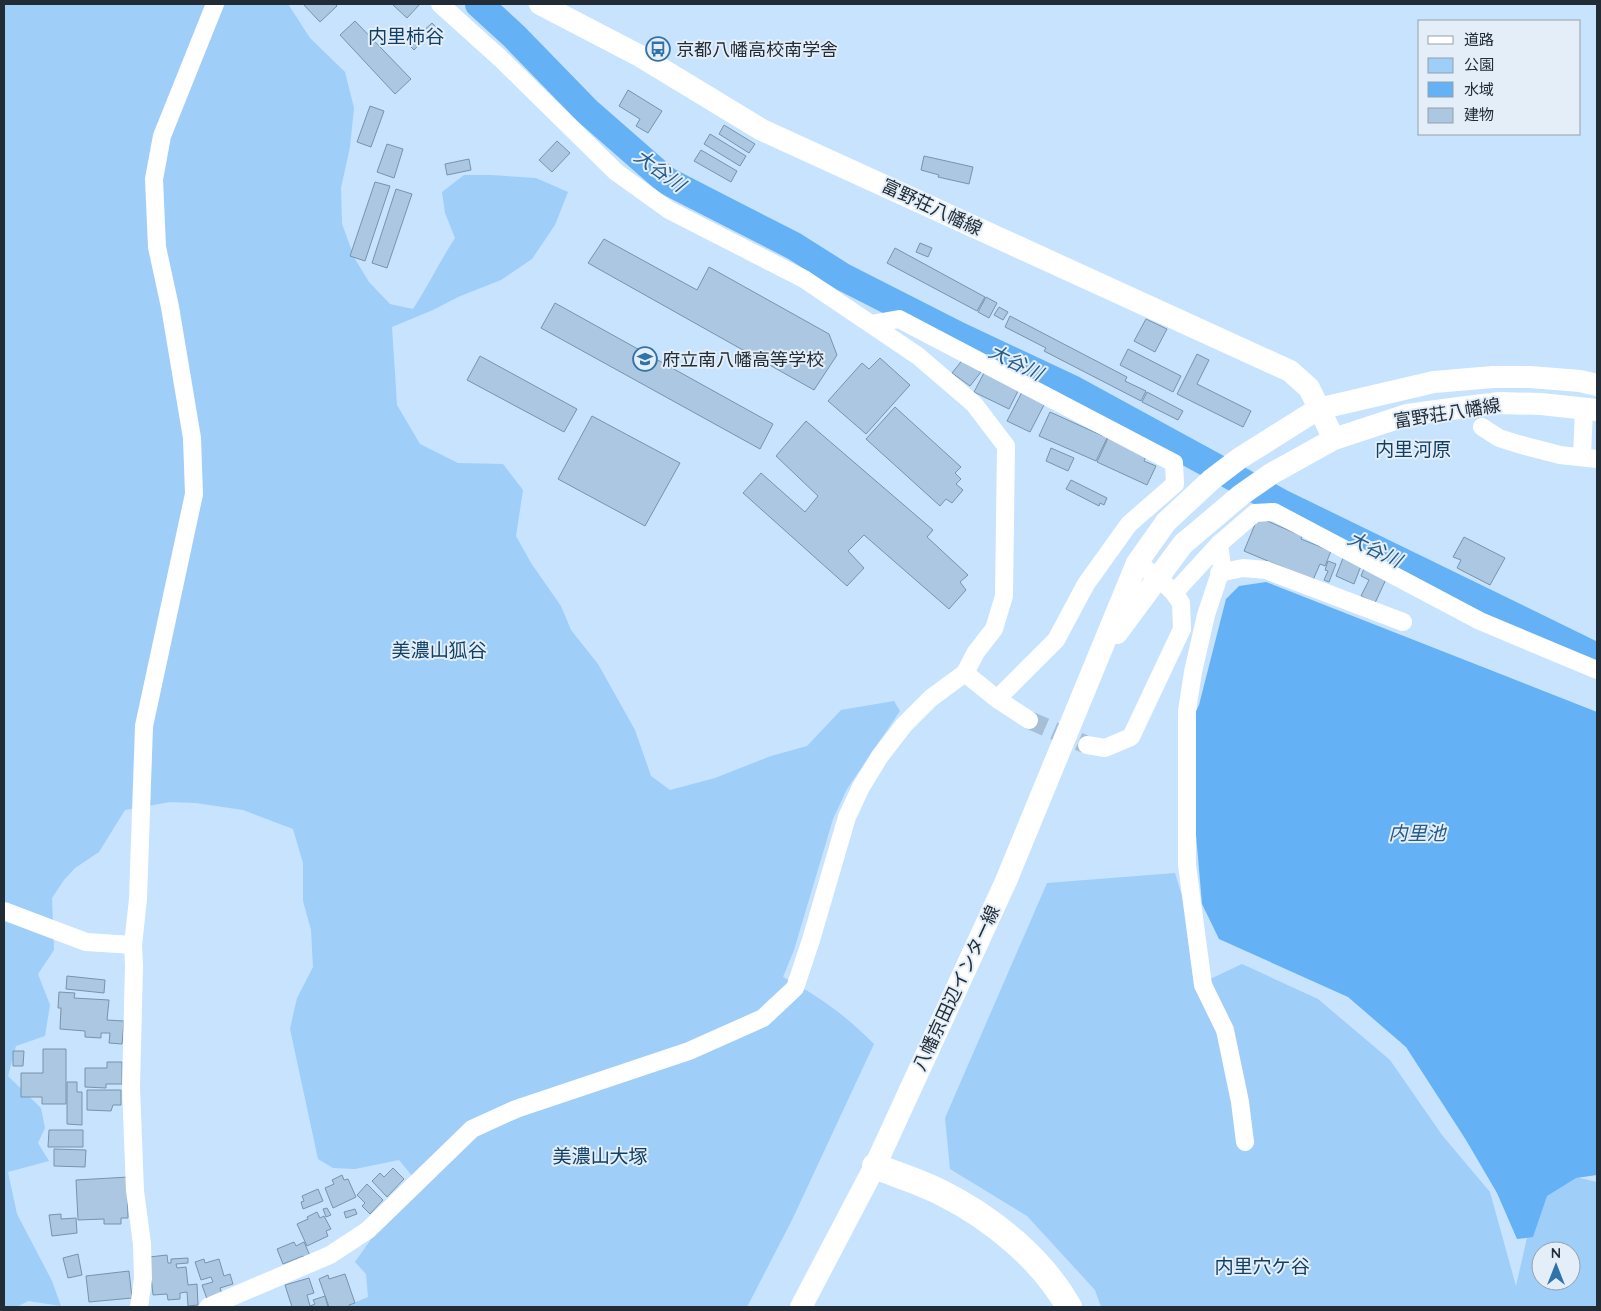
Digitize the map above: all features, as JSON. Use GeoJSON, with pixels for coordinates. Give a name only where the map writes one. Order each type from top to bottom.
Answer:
{"type":"FeatureCollection","features":[{"type":"Feature","properties":{"kind":"highway"},"geometry":{"type":"LineString","coordinates":[[875,1166],[983,1234],[1026,1273],[1053,1307]]}},
{"type":"Feature","properties":{"kind":"highway"},"geometry":{"type":"LineString","coordinates":[[875,1166],[942,1193],[990,1222],[1018,1244],[1043,1270],[1069,1307]]}},
{"type":"Feature","properties":{"kind":"main road","name":"富野荘八幡線"},"geometry":{"type":"LineString","coordinates":[[540,4],[640,56],[762,130],[1290,371],[1309,388],[1334,440],[1407,415],[1466,407],[1500,403],[1590,409]]}},
{"type":"Feature","properties":{"kind":"main road","name":"富野荘八幡線"},"geometry":{"type":"LineString","coordinates":[[1318,409],[1434,382],[1493,377],[1530,377],[1580,381],[1597,385]]}},
{"type":"Feature","properties":{"kind":"main road","name":"八幡京田辺インター線"},"geometry":{"type":"LineString","coordinates":[[801,1307],[875,1166],[1006,882],[1137,563],[1166,522],[1211,480],[1240,458],[1318,409]]}},
{"type":"Feature","properties":{"kind":"main road","name":"八幡京田辺インター線"},"geometry":{"type":"LineString","coordinates":[[1096,662],[1182,544],[1241,495],[1271,474],[1334,440]]}},
{"type":"Feature","properties":{"kind":"street"},"geometry":{"type":"LineString","coordinates":[[139,1307],[143,1279],[142,1244],[135,1191],[131,1087],[133,945],[138,899],[144,726],[194,494],[192,438],[170,307],[157,247],[154,179],[162,136],[215,4]]}},
{"type":"Feature","properties":{"kind":"street"},"geometry":{"type":"LineString","coordinates":[[208,1307],[330,1255],[368,1230],[472,1129],[516,1108],[689,1051],[763,1018],[795,988],[847,817],[861,787],[880,756],[904,725],[931,698],[965,673],[976,652],[994,629],[1004,596],[1006,446],[974,404],[918,356],[804,279],[669,210],[616,172],[501,59],[440,4]]}},
{"type":"Feature","properties":{"kind":"street"},"geometry":{"type":"LineString","coordinates":[[871,324],[899,320],[1174,463],[1175,484],[1129,524],[1086,584],[1056,640],[997,699]]}},
{"type":"Feature","properties":{"kind":"street"},"geometry":{"type":"LineString","coordinates":[[1590,409],[1590,458]]}},
{"type":"Feature","properties":{"kind":"street","name":"富野荘八幡線"},"geometry":{"type":"LineString","coordinates":[[1482,426],[1499,438],[1518,444],[1560,455],[1590,458]]}},
{"type":"Feature","properties":{"kind":"street"},"geometry":{"type":"LineString","coordinates":[[1174,593],[1219,544],[1255,513],[1274,512],[1480,621],[1597,670]]}},
{"type":"Feature","properties":{"kind":"street"},"geometry":{"type":"LineString","coordinates":[[1219,544],[1222,567],[1206,615],[1193,672],[1187,711],[1187,865],[1203,985],[1225,1030],[1240,1102],[1245,1142]]}},
{"type":"Feature","properties":{"kind":"street"},"geometry":{"type":"LineString","coordinates":[[1086,745],[1105,748],[1131,737],[1182,629],[1181,603],[1158,577],[1137,563]]}},
{"type":"Feature","properties":{"kind":"street"},"geometry":{"type":"LineString","coordinates":[[1220,573],[1243,568],[1266,570],[1403,622]]}},
{"type":"Feature","properties":{"kind":"street"},"geometry":{"type":"LineString","coordinates":[[965,673],[997,699],[1029,720]]}},
{"type":"Feature","properties":{"kind":"street"},"geometry":{"type":"LineString","coordinates":[[4,911],[86,942],[133,945]]}},
{"type":"Feature","properties":{"kind":"green space"},"geometry":{"type":"Polygon","coordinates":[[[4,4],[288,4],[310,38],[345,72],[354,108],[350,147],[341,188],[342,224],[355,259],[369,282],[390,304],[413,309],[455,238],[445,213],[442,192],[464,175],[536,178],[568,192],[555,225],[532,259],[501,280],[392,327],[397,405],[420,444],[458,463],[503,464],[523,490],[516,536],[531,563],[561,606],[571,630],[598,664],[635,730],[651,776],[670,790],[715,778],[771,756],[807,746],[841,710],[894,701],[900,711],[847,789],[833,819],[794,950],[783,977],[831,1007],[874,1044],[792,1220],[747,1307],[344,1307],[368,1297],[366,1274],[355,1262],[374,1235],[423,1189],[399,1160],[355,1169],[333,1168],[318,1159],[290,1029],[297,998],[313,967],[311,930],[303,901],[303,863],[293,829],[243,810],[196,803],[170,802],[125,810],[99,852],[75,868],[52,898],[54,950],[38,974],[50,1005],[45,1036],[16,1046],[8,1076],[41,1108],[45,1128],[38,1143],[49,1161],[8,1172],[17,1214],[52,1281],[61,1306],[28,1301],[17,1307],[4,1307],[4,4]]]}},
{"type":"Feature","properties":{"kind":"green space"},"geometry":{"type":"Polygon","coordinates":[[[1175,873],[1208,980],[1242,964],[1318,999],[1390,1060],[1442,1135],[1490,1192],[1516,1286],[1538,1189],[1567,1175],[1597,1182],[1597,1307],[1101,1307],[1095,1290],[1027,1216],[950,1169],[945,1118],[1047,883],[1175,873]]]}},
{"type":"Feature","properties":{"kind":"water","name":"内里池"},"geometry":{"type":"Polygon","coordinates":[[[1266,582],[1597,712],[1597,1175],[1576,1178],[1547,1196],[1533,1237],[1517,1239],[1497,1193],[1466,1140],[1406,1047],[1348,997],[1219,939],[1202,904],[1187,730],[1199,705],[1226,599],[1239,586],[1266,582]]]}},
{"type":"Feature","properties":{"kind":"building"},"geometry":{"type":"Polygon","coordinates":[[[303,4],[335,4],[337,6],[320,22],[303,4]]]}},
{"type":"Feature","properties":{"kind":"building"},"geometry":{"type":"Polygon","coordinates":[[[392,4],[420,4],[407,18],[392,4]]]}},
{"type":"Feature","properties":{"kind":"building"},"geometry":{"type":"Polygon","coordinates":[[[355,21],[411,79],[395,94],[340,35],[355,21]]]}},
{"type":"Feature","properties":{"kind":"building"},"geometry":{"type":"Polygon","coordinates":[[[432,23],[436,27],[425,37],[421,33],[432,23]]]}},
{"type":"Feature","properties":{"kind":"building"},"geometry":{"type":"Polygon","coordinates":[[[418,37],[422,41],[414,50],[409,45],[418,37]]]}},
{"type":"Feature","properties":{"kind":"building"},"geometry":{"type":"Polygon","coordinates":[[[628,90],[662,111],[648,133],[636,126],[640,119],[619,106],[628,90]]]}},
{"type":"Feature","properties":{"kind":"building"},"geometry":{"type":"Polygon","coordinates":[[[370,106],[384,111],[371,147],[357,142],[370,106]]]}},
{"type":"Feature","properties":{"kind":"building"},"geometry":{"type":"Polygon","coordinates":[[[724,125],[755,144],[749,153],[719,134],[724,125]]]}},
{"type":"Feature","properties":{"kind":"building"},"geometry":{"type":"Polygon","coordinates":[[[710,134],[746,156],[740,166],[704,144],[710,134]]]}},
{"type":"Feature","properties":{"kind":"building"},"geometry":{"type":"Polygon","coordinates":[[[557,141],[570,153],[552,172],[539,160],[557,141]]]}},
{"type":"Feature","properties":{"kind":"building"},"geometry":{"type":"Polygon","coordinates":[[[387,144],[403,149],[394,178],[377,172],[387,144]]]}},
{"type":"Feature","properties":{"kind":"building"},"geometry":{"type":"Polygon","coordinates":[[[701,150],[737,171],[731,182],[694,161],[701,150]]]}},
{"type":"Feature","properties":{"kind":"building"},"geometry":{"type":"Polygon","coordinates":[[[924,156],[973,167],[969,184],[938,177],[939,175],[921,170],[924,156]]]}},
{"type":"Feature","properties":{"kind":"building"},"geometry":{"type":"Polygon","coordinates":[[[469,159],[471,170],[447,175],[445,164],[469,159]]]}},
{"type":"Feature","properties":{"kind":"building"},"geometry":{"type":"Polygon","coordinates":[[[375,182],[390,186],[365,261],[350,256],[375,182]]]}},
{"type":"Feature","properties":{"kind":"building"},"geometry":{"type":"Polygon","coordinates":[[[396,189],[412,194],[387,268],[372,263],[396,189]]]}},
{"type":"Feature","properties":{"kind":"building"},"geometry":{"type":"Polygon","coordinates":[[[604,239],[697,290],[709,267],[829,334],[837,355],[814,390],[588,263],[604,239]]]}},
{"type":"Feature","properties":{"kind":"building"},"geometry":{"type":"Polygon","coordinates":[[[920,243],[932,248],[928,257],[916,252],[920,243]]]}},
{"type":"Feature","properties":{"kind":"building"},"geometry":{"type":"Polygon","coordinates":[[[895,248],[985,297],[977,311],[887,263],[895,248]]]}},
{"type":"Feature","properties":{"kind":"building"},"geometry":{"type":"Polygon","coordinates":[[[986,297],[997,303],[989,318],[978,312],[986,297]]]}},
{"type":"Feature","properties":{"kind":"building"},"geometry":{"type":"Polygon","coordinates":[[[555,303],[773,424],[760,449],[541,328],[555,303]]]}},
{"type":"Feature","properties":{"kind":"building"},"geometry":{"type":"Polygon","coordinates":[[[999,307],[1008,312],[1003,320],[994,315],[999,307]]]}},
{"type":"Feature","properties":{"kind":"building"},"geometry":{"type":"Polygon","coordinates":[[[1010,316],[1127,377],[1125,381],[1146,391],[1141,401],[1044,351],[1046,348],[1005,327],[1010,316]]]}},
{"type":"Feature","properties":{"kind":"building"},"geometry":{"type":"Polygon","coordinates":[[[1146,319],[1167,329],[1155,352],[1134,341],[1146,319]]]}},
{"type":"Feature","properties":{"kind":"building"},"geometry":{"type":"Polygon","coordinates":[[[1128,349],[1181,376],[1173,392],[1120,365],[1128,349]]]}},
{"type":"Feature","properties":{"kind":"building"},"geometry":{"type":"Polygon","coordinates":[[[1197,354],[1209,360],[1197,384],[1251,411],[1243,427],[1177,394],[1197,354]]]}},
{"type":"Feature","properties":{"kind":"building"},"geometry":{"type":"Polygon","coordinates":[[[480,356],[577,409],[564,432],[467,380],[480,356]]]}},
{"type":"Feature","properties":{"kind":"building"},"geometry":{"type":"Polygon","coordinates":[[[880,358],[910,385],[866,434],[828,401],[862,363],[869,369],[880,358]]]}},
{"type":"Feature","properties":{"kind":"building"},"geometry":{"type":"Polygon","coordinates":[[[964,358],[981,372],[970,386],[952,373],[964,358]]]}},
{"type":"Feature","properties":{"kind":"building"},"geometry":{"type":"Polygon","coordinates":[[[985,371],[1019,389],[1009,409],[974,392],[985,371]]]}},
{"type":"Feature","properties":{"kind":"building"},"geometry":{"type":"Polygon","coordinates":[[[1022,392],[1045,403],[1030,432],[1007,421],[1022,392]]]}},
{"type":"Feature","properties":{"kind":"building"},"geometry":{"type":"Polygon","coordinates":[[[1147,392],[1183,411],[1178,420],[1142,402],[1147,392]]]}},
{"type":"Feature","properties":{"kind":"building"},"geometry":{"type":"Polygon","coordinates":[[[895,407],[961,467],[955,473],[961,479],[956,484],[963,490],[952,503],[946,499],[940,506],[866,439],[895,407]]]}},
{"type":"Feature","properties":{"kind":"building"},"geometry":{"type":"Polygon","coordinates":[[[1050,412],[1103,436],[1105,432],[1109,434],[1096,461],[1039,436],[1050,412]]]}},
{"type":"Feature","properties":{"kind":"building"},"geometry":{"type":"Polygon","coordinates":[[[592,416],[680,463],[645,526],[558,479],[592,416]]]}},
{"type":"Feature","properties":{"kind":"building"},"geometry":{"type":"Polygon","coordinates":[[[806,421],[933,530],[927,537],[968,575],[960,582],[966,590],[949,609],[864,535],[848,551],[864,568],[847,586],[743,493],[761,473],[805,512],[818,496],[776,456],[806,421]]]}},
{"type":"Feature","properties":{"kind":"building"},"geometry":{"type":"Polygon","coordinates":[[[1108,438],[1146,456],[1144,461],[1156,466],[1147,485],[1097,462],[1108,438]]]}},
{"type":"Feature","properties":{"kind":"building"},"geometry":{"type":"Polygon","coordinates":[[[1051,448],[1074,458],[1068,471],[1046,461],[1051,448]]]}},
{"type":"Feature","properties":{"kind":"building"},"geometry":{"type":"Polygon","coordinates":[[[1071,480],[1107,498],[1104,505],[1100,503],[1099,506],[1066,489],[1071,480]]]}},
{"type":"Feature","properties":{"kind":"building"},"geometry":{"type":"Polygon","coordinates":[[[1258,517],[1302,536],[1301,539],[1331,551],[1325,566],[1320,564],[1313,580],[1244,551],[1258,517]]]}},
{"type":"Feature","properties":{"kind":"building"},"geometry":{"type":"Polygon","coordinates":[[[1464,537],[1505,558],[1490,585],[1457,568],[1461,560],[1453,557],[1464,537]]]}},
{"type":"Feature","properties":{"kind":"building"},"geometry":{"type":"Polygon","coordinates":[[[1343,558],[1361,566],[1354,584],[1336,576],[1343,558]]]}},
{"type":"Feature","properties":{"kind":"building"},"geometry":{"type":"Polygon","coordinates":[[[1328,561],[1336,564],[1329,582],[1324,580],[1328,571],[1325,570],[1328,561]]]}},
{"type":"Feature","properties":{"kind":"building"},"geometry":{"type":"Polygon","coordinates":[[[1365,566],[1387,577],[1375,603],[1361,596],[1369,580],[1361,576],[1365,566]]]}},
{"type":"Feature","properties":{"kind":"building"},"geometry":{"type":"Polygon","coordinates":[[[67,976],[105,980],[104,993],[66,989],[67,976]]]}},
{"type":"Feature","properties":{"kind":"building"},"geometry":{"type":"Polygon","coordinates":[[[59,992],[75,993],[74,998],[109,1000],[107,1020],[124,1021],[122,1044],[109,1043],[110,1033],[101,1033],[101,1038],[85,1037],[85,1031],[60,1029],[61,1008],[58,1008],[59,992]]]}},
{"type":"Feature","properties":{"kind":"building"},"geometry":{"type":"Polygon","coordinates":[[[43,1049],[66,1049],[66,1104],[42,1104],[42,1097],[21,1097],[21,1073],[43,1073],[43,1049]]]}},
{"type":"Feature","properties":{"kind":"building"},"geometry":{"type":"Polygon","coordinates":[[[13,1051],[24,1051],[23,1066],[13,1066],[13,1051]]]}},
{"type":"Feature","properties":{"kind":"building"},"geometry":{"type":"Polygon","coordinates":[[[107,1062],[122,1062],[122,1084],[106,1084],[106,1088],[85,1087],[85,1068],[107,1068],[107,1062]]]}},
{"type":"Feature","properties":{"kind":"building"},"geometry":{"type":"Polygon","coordinates":[[[67,1082],[77,1082],[77,1092],[82,1092],[82,1125],[67,1124],[67,1082]]]}},
{"type":"Feature","properties":{"kind":"building"},"geometry":{"type":"Polygon","coordinates":[[[87,1090],[121,1090],[121,1105],[113,1105],[111,1111],[87,1110],[87,1090]]]}},
{"type":"Feature","properties":{"kind":"building"},"geometry":{"type":"Polygon","coordinates":[[[49,1130],[83,1130],[83,1147],[48,1147],[49,1130]]]}},
{"type":"Feature","properties":{"kind":"building"},"geometry":{"type":"Polygon","coordinates":[[[54,1149],[86,1150],[85,1167],[54,1166],[54,1149]]]}},
{"type":"Feature","properties":{"kind":"building"},"geometry":{"type":"Polygon","coordinates":[[[393,1168],[404,1179],[387,1197],[372,1181],[380,1173],[384,1177],[393,1168]]]}},
{"type":"Feature","properties":{"kind":"building"},"geometry":{"type":"Polygon","coordinates":[[[342,1175],[344,1180],[348,1179],[356,1197],[333,1208],[325,1188],[334,1184],[332,1180],[342,1175]]]}},
{"type":"Feature","properties":{"kind":"building"},"geometry":{"type":"Polygon","coordinates":[[[129,1177],[127,1190],[128,1218],[121,1218],[121,1224],[104,1224],[104,1219],[78,1220],[76,1180],[129,1177]]]}},
{"type":"Feature","properties":{"kind":"building"},"geometry":{"type":"Polygon","coordinates":[[[367,1184],[383,1200],[370,1214],[362,1206],[365,1203],[357,1195],[367,1184]]]}},
{"type":"Feature","properties":{"kind":"building"},"geometry":{"type":"Polygon","coordinates":[[[318,1189],[323,1201],[303,1209],[301,1202],[304,1201],[302,1196],[318,1189]]]}},
{"type":"Feature","properties":{"kind":"building"},"geometry":{"type":"Polygon","coordinates":[[[327,1208],[331,1215],[326,1217],[323,1209],[327,1208]]]}},
{"type":"Feature","properties":{"kind":"building"},"geometry":{"type":"Polygon","coordinates":[[[355,1209],[357,1214],[346,1218],[344,1212],[355,1209]]]}},
{"type":"Feature","properties":{"kind":"building"},"geometry":{"type":"Polygon","coordinates":[[[317,1212],[320,1218],[324,1216],[331,1229],[326,1231],[328,1236],[307,1246],[297,1224],[317,1212]]]}},
{"type":"Feature","properties":{"kind":"building"},"geometry":{"type":"Polygon","coordinates":[[[61,1214],[61,1219],[76,1218],[77,1233],[52,1236],[49,1215],[61,1214]]]}},
{"type":"Feature","properties":{"kind":"building"},"geometry":{"type":"Polygon","coordinates":[[[294,1242],[296,1246],[304,1242],[311,1258],[305,1260],[303,1256],[283,1264],[277,1249],[294,1242]]]}},
{"type":"Feature","properties":{"kind":"building"},"geometry":{"type":"Polygon","coordinates":[[[78,1254],[82,1275],[68,1278],[63,1258],[78,1254]]]}},
{"type":"Feature","properties":{"kind":"building"},"geometry":{"type":"Polygon","coordinates":[[[167,1255],[168,1263],[171,1263],[171,1259],[188,1258],[188,1263],[176,1264],[177,1268],[186,1267],[188,1285],[197,1284],[198,1305],[188,1306],[187,1292],[180,1293],[180,1299],[168,1300],[167,1294],[153,1295],[149,1257],[167,1255]]]}},
{"type":"Feature","properties":{"kind":"building"},"geometry":{"type":"Polygon","coordinates":[[[204,1259],[205,1263],[219,1259],[224,1276],[230,1274],[233,1284],[220,1288],[222,1294],[207,1299],[202,1285],[213,1282],[211,1277],[201,1280],[195,1262],[204,1259]]]}},
{"type":"Feature","properties":{"kind":"building"},"geometry":{"type":"Polygon","coordinates":[[[129,1271],[132,1298],[89,1302],[86,1276],[129,1271]]]}},
{"type":"Feature","properties":{"kind":"building"},"geometry":{"type":"Polygon","coordinates":[[[345,1274],[355,1303],[349,1305],[350,1307],[329,1307],[319,1279],[328,1275],[329,1279],[345,1274]]]}},
{"type":"Feature","properties":{"kind":"building"},"geometry":{"type":"Polygon","coordinates":[[[309,1278],[314,1293],[307,1295],[310,1306],[315,1304],[313,1300],[325,1296],[328,1307],[292,1307],[285,1285],[309,1278]]]}},
{"type":"Feature","properties":{"kind":"waterway","name":"大谷川"},"geometry":{"type":"LineString","coordinates":[[479,4],[514,36],[587,111],[667,181],[794,246],[843,277],[959,336],[1074,390],[1281,503],[1597,657]]}},
{"type":"Feature","properties":{"kind":"tunnel"},"geometry":{"type":"LineString","coordinates":[[1029,720],[1087,745]]}},
{"type":"Feature","properties":{"kind":"place","name":"京都八幡高校南学舎"},"geometry":{"type":"Point","coordinates":[658,49]}},
{"type":"Feature","properties":{"kind":"place","name":"府立南八幡高等学校"},"geometry":{"type":"Point","coordinates":[645,359]}},
{"type":"Feature","properties":{"kind":"district","name":"内里柿谷"},"geometry":{"type":"Point","coordinates":[406,36]}},
{"type":"Feature","properties":{"kind":"district","name":"内里河原"},"geometry":{"type":"Point","coordinates":[1413,449]}},
{"type":"Feature","properties":{"kind":"district","name":"美濃山狐谷"},"geometry":{"type":"Point","coordinates":[439,650]}},
{"type":"Feature","properties":{"kind":"district","name":"美濃山大塚"},"geometry":{"type":"Point","coordinates":[600,1156]}},
{"type":"Feature","properties":{"kind":"district","name":"内里穴ケ谷"},"geometry":{"type":"Point","coordinates":[1262,1266]}}]}
